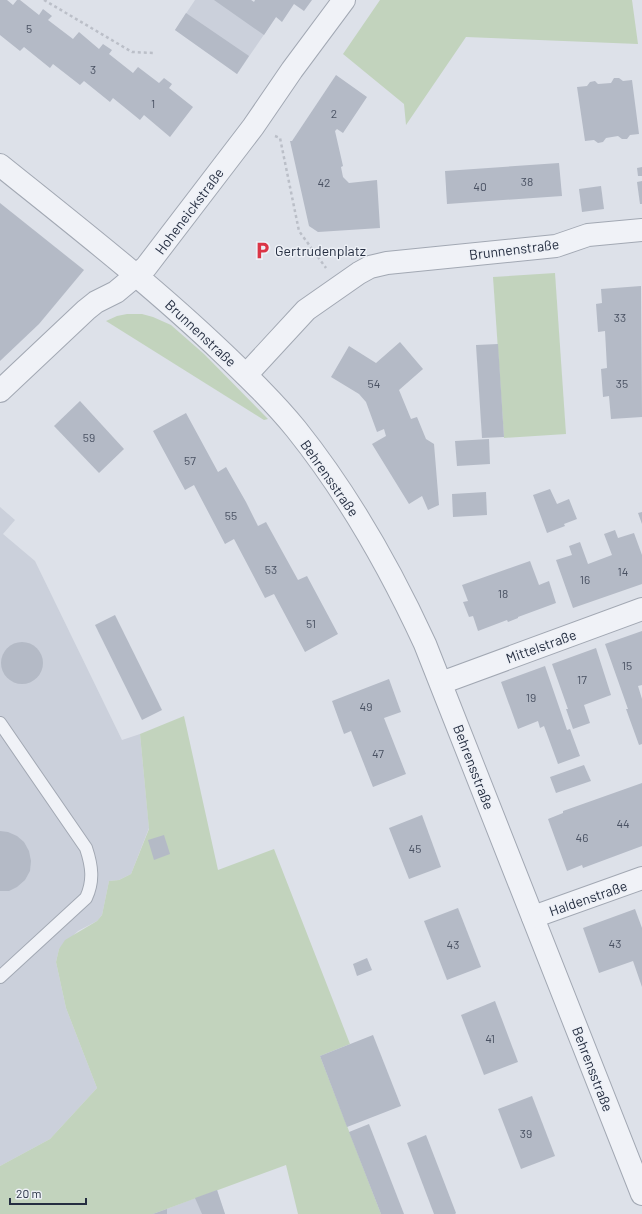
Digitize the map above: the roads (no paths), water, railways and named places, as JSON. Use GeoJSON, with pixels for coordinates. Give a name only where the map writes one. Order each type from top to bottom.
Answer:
{"type":"FeatureCollection","features":[{"type":"Feature","properties":{"kind":"street","name":"Hoheneickstraße"},"geometry":{"type":"LineString","coordinates":[[0,391],[86,310],[96,302],[116,292],[146,267],[253,127],[292,70],[344,0]]}},
{"type":"Feature","properties":{"kind":"street","name":"Brunnenstraße"},"geometry":{"type":"LineString","coordinates":[[0,165],[137,276],[194,325],[246,375],[306,310],[339,286],[370,268],[387,263],[556,246],[588,235],[642,230]]}},
{"type":"Feature","properties":{"kind":"street","name":"Behrensstraße"},"geometry":{"type":"LineString","coordinates":[[246,375],[296,429],[354,510],[409,609],[441,683],[642,1194]]}},
{"type":"Feature","properties":{"kind":"street","name":"Mittelstraße"},"geometry":{"type":"LineString","coordinates":[[441,683],[642,609]]}},
{"type":"Feature","properties":{"kind":"street","name":"Haldenstraße"},"geometry":{"type":"LineString","coordinates":[[533,917],[642,878]]}},
{"type":"Feature","properties":{"kind":"lane"},"geometry":{"type":"LineString","coordinates":[[0,723],[86,848],[91,862],[92,876],[91,888],[86,898],[0,977]]}},
{"type":"Feature","properties":{"kind":"place","name":"Gertrudenplatz"},"geometry":{"type":"Point","coordinates":[262,250]}}]}
